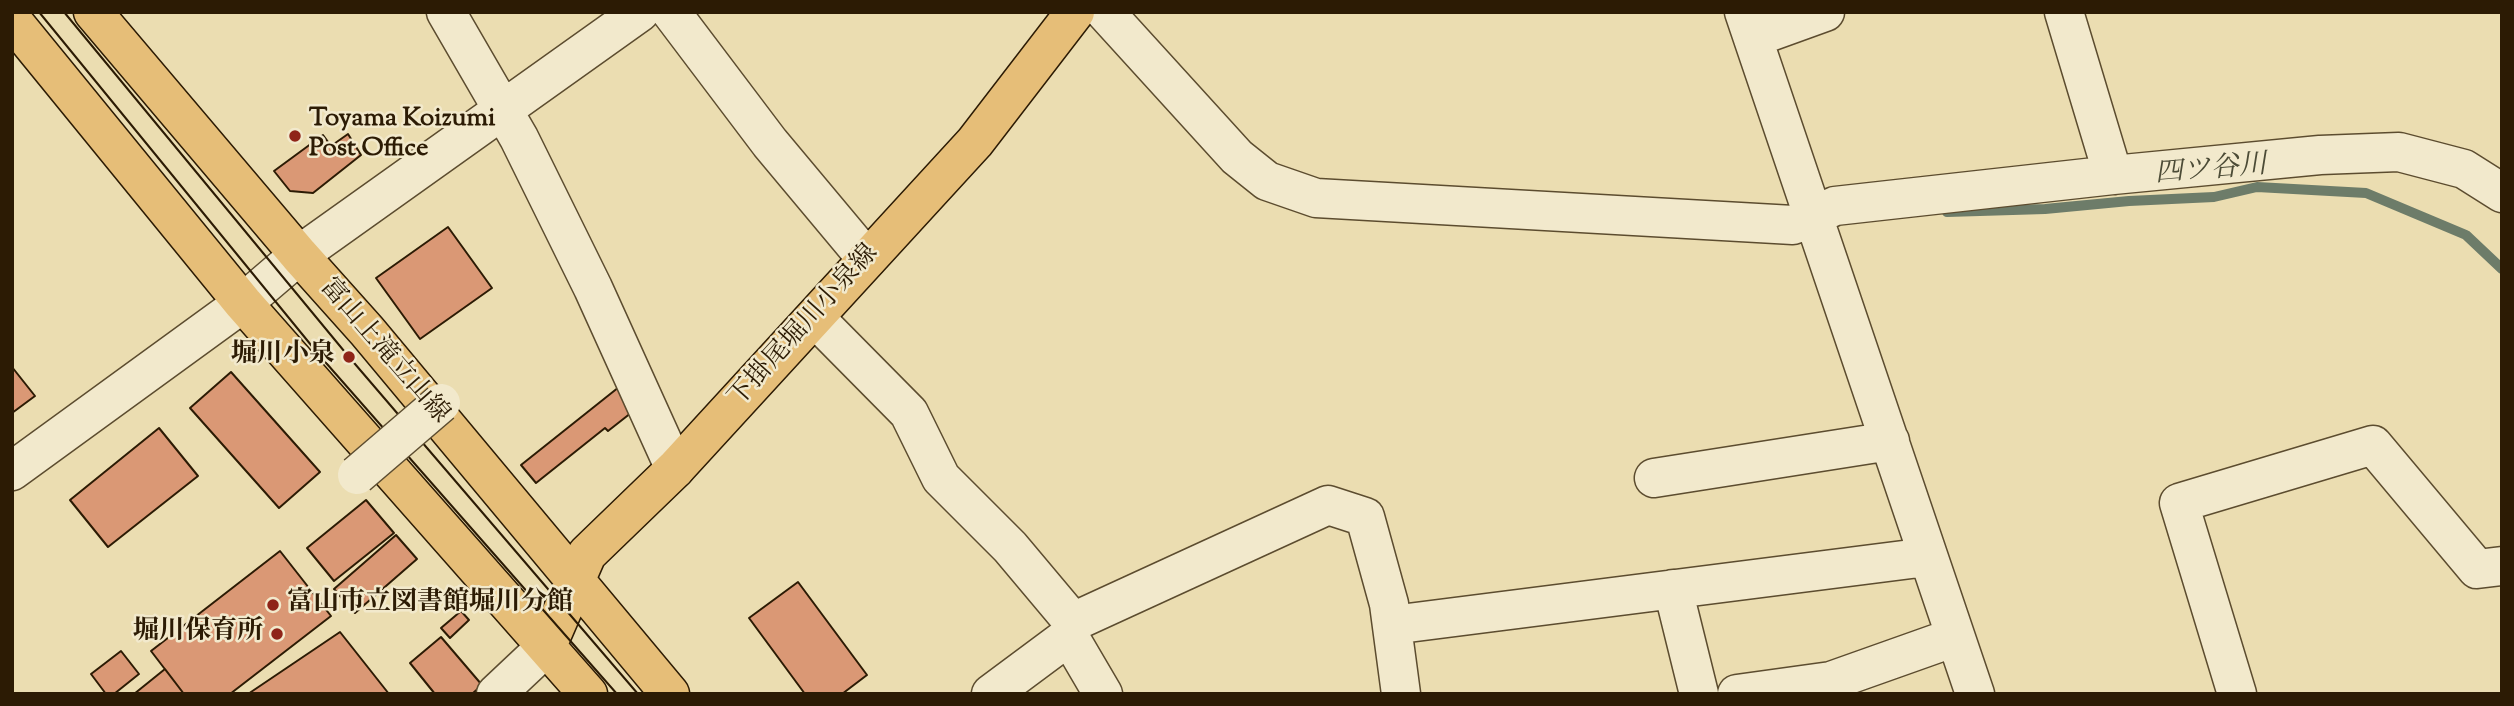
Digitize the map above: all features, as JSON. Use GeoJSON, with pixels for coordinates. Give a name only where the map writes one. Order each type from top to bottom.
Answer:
{"type":"FeatureCollection","features":[{"type":"Feature","properties":{"kind":"main road","name":"富山上滝立山線"},"geometry":{"type":"LineString","coordinates":[[93,12],[367,331],[670,694]]}},
{"type":"Feature","properties":{"kind":"main road","name":"下掛尾堀川小泉線"},"geometry":{"type":"LineString","coordinates":[[547,646],[587,554],[675,469],[975,142],[1075,12]]}},
{"type":"Feature","properties":{"kind":"main road"},"geometry":{"type":"LineString","coordinates":[[12,20],[243,303],[588,694]]}},
{"type":"Feature","properties":{"kind":"street"},"geometry":{"type":"LineString","coordinates":[[446,12],[504,109],[593,288],[675,469]]}},
{"type":"Feature","properties":{"kind":"street"},"geometry":{"type":"LineString","coordinates":[[12,471],[243,303],[299,255],[640,12]]}},
{"type":"Feature","properties":{"kind":"street"},"geometry":{"type":"LineString","coordinates":[[671,12],[770,143],[867,259]]}},
{"type":"Feature","properties":{"kind":"street"},"geometry":{"type":"LineString","coordinates":[[1105,12],[1237,158],[1267,181],[1316,198],[1793,225],[1835,206],[2320,155],[2399,152],[2464,169],[2502,193]]}},
{"type":"Feature","properties":{"kind":"street"},"geometry":{"type":"LineString","coordinates":[[1825,12],[1748,25],[1975,694]]}},
{"type":"Feature","properties":{"kind":"street"},"geometry":{"type":"LineString","coordinates":[[2064,12],[2113,175]]}},
{"type":"Feature","properties":{"kind":"street"},"geometry":{"type":"LineString","coordinates":[[815,318],[909,413],[941,478],[1010,547],[1071,629],[1102,694]]}},
{"type":"Feature","properties":{"kind":"street"},"geometry":{"type":"LineString","coordinates":[[357,475],[441,403]]}},
{"type":"Feature","properties":{"kind":"street"},"geometry":{"type":"LineString","coordinates":[[1654,478],[1890,441]]}},
{"type":"Feature","properties":{"kind":"street"},"geometry":{"type":"LineString","coordinates":[[2237,694],[2179,503],[2373,445],[2477,569],[2502,566]]}},
{"type":"Feature","properties":{"kind":"street"},"geometry":{"type":"LineString","coordinates":[[991,694],[1071,629],[1328,505],[1365,517],[1389,604],[1401,694]]}},
{"type":"Feature","properties":{"kind":"street"},"geometry":{"type":"LineString","coordinates":[[1392,625],[1927,558]]}},
{"type":"Feature","properties":{"kind":"street"},"geometry":{"type":"LineString","coordinates":[[1673,589],[1699,694]]}},
{"type":"Feature","properties":{"kind":"street"},"geometry":{"type":"LineString","coordinates":[[1737,694],[1831,681],[1955,637]]}},
{"type":"Feature","properties":{"kind":"street"},"geometry":{"type":"LineString","coordinates":[[496,694],[547,646]]}},
{"type":"Feature","properties":{"kind":"building"},"geometry":{"type":"Polygon","coordinates":[[[348,134],[361,155],[313,193],[290,191],[274,171],[323,135],[331,146],[348,134]]]}},
{"type":"Feature","properties":{"kind":"building"},"geometry":{"type":"Polygon","coordinates":[[[448,227],[492,288],[420,339],[376,278],[448,227]]]}},
{"type":"Feature","properties":{"kind":"building"},"geometry":{"type":"Polygon","coordinates":[[[12,367],[35,396],[12,413],[12,367]]]}},
{"type":"Feature","properties":{"kind":"building"},"geometry":{"type":"Polygon","coordinates":[[[231,372],[320,472],[279,508],[190,408],[231,372]]]}},
{"type":"Feature","properties":{"kind":"building"},"geometry":{"type":"Polygon","coordinates":[[[619,387],[636,409],[608,431],[605,428],[536,483],[521,465],[619,387]]]}},
{"type":"Feature","properties":{"kind":"building"},"geometry":{"type":"Polygon","coordinates":[[[159,428],[198,476],[108,547],[70,500],[159,428]]]}},
{"type":"Feature","properties":{"kind":"building"},"geometry":{"type":"Polygon","coordinates":[[[366,500],[394,533],[334,581],[307,548],[366,500]]]}},
{"type":"Feature","properties":{"kind":"building"},"geometry":{"type":"Polygon","coordinates":[[[396,535],[417,559],[355,613],[334,589],[396,535]]]}},
{"type":"Feature","properties":{"kind":"building"},"geometry":{"type":"Polygon","coordinates":[[[280,551],[331,616],[230,694],[184,694],[151,651],[280,551]]]}},
{"type":"Feature","properties":{"kind":"building"},"geometry":{"type":"Polygon","coordinates":[[[798,582],[867,675],[842,694],[805,694],[749,618],[798,582]]]}},
{"type":"Feature","properties":{"kind":"building"},"geometry":{"type":"Polygon","coordinates":[[[461,611],[469,620],[450,638],[441,628],[461,611]]]}},
{"type":"Feature","properties":{"kind":"building"},"geometry":{"type":"Polygon","coordinates":[[[340,632],[389,694],[248,694],[340,632]]]}},
{"type":"Feature","properties":{"kind":"building"},"geometry":{"type":"Polygon","coordinates":[[[441,637],[482,685],[472,694],[435,694],[410,663],[441,637]]]}},
{"type":"Feature","properties":{"kind":"building"},"geometry":{"type":"Polygon","coordinates":[[[121,651],[139,674],[114,694],[106,694],[91,674],[121,651]]]}},
{"type":"Feature","properties":{"kind":"building"},"geometry":{"type":"Polygon","coordinates":[[[165,669],[184,694],[134,694],[165,669]]]}},
{"type":"Feature","properties":{"kind":"waterway","name":"四ツ谷川"},"geometry":{"type":"LineString","coordinates":[[1947,212],[2045,209],[2214,197],[2257,187],[2366,193],[2466,235],[2502,269]]}},
{"type":"Feature","properties":{"kind":"tram line"},"geometry":{"type":"LineString","coordinates":[[39,12],[320,356],[617,694]]}},
{"type":"Feature","properties":{"kind":"tram line"},"geometry":{"type":"LineString","coordinates":[[64,12],[349,357],[638,694]]}},
{"type":"Feature","properties":{"kind":"place","name":"Toyama Koizumi Post Office"},"geometry":{"type":"Point","coordinates":[295,136]}},
{"type":"Feature","properties":{"kind":"place","name":"堀川小泉"},"geometry":{"type":"Point","coordinates":[349,357]}},
{"type":"Feature","properties":{"kind":"place","name":"富山市立図書館堀川分館"},"geometry":{"type":"Point","coordinates":[273,605]}},
{"type":"Feature","properties":{"kind":"place","name":"堀川保育所"},"geometry":{"type":"Point","coordinates":[277,634]}}]}
